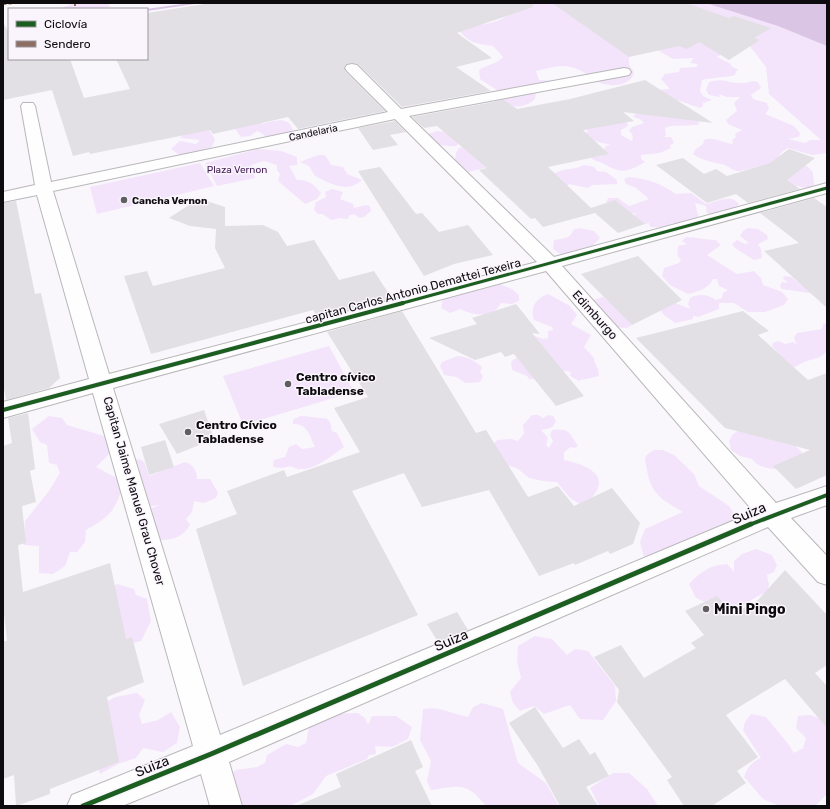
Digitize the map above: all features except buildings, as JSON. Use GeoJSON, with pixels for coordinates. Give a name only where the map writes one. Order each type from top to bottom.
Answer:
{"type":"FeatureCollection","features":[{"type":"Feature","properties":{"kind":"street","name":"Edimburgo"},"geometry":{"type":"LineString","coordinates":[[352,68],[550,264],[772,515],[827,574]]}},
{"type":"Feature","properties":{"kind":"street","name":"Candelaria"},"geometry":{"type":"LineString","coordinates":[[3,197],[397,114],[624,72]]}},
{"type":"Feature","properties":{"kind":"street","name":"Capitan Jaime Manuel Grau Chover"},"geometry":{"type":"LineString","coordinates":[[28,106],[44,189],[226,806]]}},
{"type":"Feature","properties":{"kind":"street","name":"capitan Carlos Antonio Demattei Texeira"},"geometry":{"type":"LineString","coordinates":[[3,410],[550,264],[827,188]]}},
{"type":"Feature","properties":{"kind":"street","name":"Suiza"},"geometry":{"type":"LineString","coordinates":[[83,806],[211,754],[772,515],[827,495]]}},
{"type":"Feature","properties":{"kind":"green space"},"geometry":{"type":"Polygon","coordinates":[[[73,3],[107,3],[110,7],[103,8],[62,8],[73,3]]]}},
{"type":"Feature","properties":{"kind":"green space"},"geometry":{"type":"Polygon","coordinates":[[[500,3],[827,3],[827,153],[812,155],[788,148],[779,155],[807,166],[813,172],[814,185],[812,188],[797,186],[764,165],[737,171],[725,165],[708,161],[693,154],[695,150],[703,144],[704,140],[708,139],[715,139],[733,144],[732,140],[736,137],[735,134],[742,130],[728,124],[726,120],[737,111],[734,103],[740,97],[727,97],[719,94],[720,97],[709,95],[706,90],[709,82],[719,80],[738,83],[758,82],[761,88],[751,95],[753,99],[767,103],[769,109],[765,114],[794,126],[800,133],[799,137],[788,139],[805,143],[810,140],[821,140],[769,94],[766,67],[749,45],[731,48],[717,57],[739,70],[736,71],[735,75],[702,80],[700,91],[703,96],[712,100],[703,103],[703,106],[700,108],[677,100],[698,121],[698,125],[670,126],[665,128],[666,135],[664,137],[671,137],[674,143],[670,145],[671,148],[660,153],[641,155],[641,159],[645,162],[629,170],[616,169],[592,159],[591,157],[602,156],[605,147],[610,144],[584,137],[588,131],[581,128],[627,121],[628,126],[621,130],[621,135],[632,141],[633,136],[629,130],[632,127],[644,123],[640,119],[633,117],[656,90],[670,89],[661,79],[665,74],[679,72],[680,68],[696,67],[698,64],[690,63],[694,58],[673,59],[633,35],[592,27],[587,28],[598,32],[629,56],[629,65],[634,72],[629,81],[618,85],[606,85],[577,69],[566,66],[553,67],[536,71],[539,80],[557,81],[536,92],[535,99],[531,102],[521,106],[493,105],[500,92],[480,79],[479,70],[499,61],[503,57],[493,46],[476,43],[467,39],[457,26],[485,24],[498,21],[509,13],[500,3]]]}},
{"type":"Feature","properties":{"kind":"green space"},"geometry":{"type":"Polygon","coordinates":[[[256,117],[262,124],[280,120],[288,122],[293,130],[287,134],[276,137],[265,136],[257,131],[250,136],[241,137],[231,123],[256,117]]]}},
{"type":"Feature","properties":{"kind":"green space"},"geometry":{"type":"Polygon","coordinates":[[[207,127],[215,139],[212,147],[201,150],[197,158],[184,158],[171,149],[180,141],[196,144],[200,140],[180,138],[185,133],[207,127]]]}},
{"type":"Feature","properties":{"kind":"green space"},"geometry":{"type":"Polygon","coordinates":[[[437,131],[444,132],[459,143],[456,146],[447,146],[435,143],[425,135],[437,131]]]}},
{"type":"Feature","properties":{"kind":"green space"},"geometry":{"type":"Polygon","coordinates":[[[467,147],[505,163],[468,172],[455,162],[456,153],[459,148],[467,147]]]}},
{"type":"Feature","properties":{"kind":"green space","name":"Plaza Vernon"},"geometry":{"type":"Polygon","coordinates":[[[258,149],[281,151],[297,157],[297,165],[289,166],[297,180],[308,182],[319,190],[321,193],[317,199],[305,204],[278,181],[280,174],[277,170],[277,165],[264,161],[251,165],[255,178],[217,186],[205,163],[258,149]]]}},
{"type":"Feature","properties":{"kind":"green space"},"geometry":{"type":"Polygon","coordinates":[[[318,155],[325,155],[331,165],[343,167],[347,174],[362,180],[356,184],[344,187],[332,184],[315,176],[309,166],[300,162],[318,155]]]}},
{"type":"Feature","properties":{"kind":"green space","name":"Cancha Vernon"},"geometry":{"type":"Polygon","coordinates":[[[200,163],[214,186],[97,214],[90,187],[200,163]]]}},
{"type":"Feature","properties":{"kind":"green space"},"geometry":{"type":"Polygon","coordinates":[[[584,165],[594,167],[597,171],[606,172],[617,180],[617,184],[592,185],[588,188],[569,184],[566,188],[551,170],[555,173],[584,165]]]}},
{"type":"Feature","properties":{"kind":"green space"},"geometry":{"type":"Polygon","coordinates":[[[628,177],[654,182],[676,194],[691,193],[706,204],[719,200],[732,199],[739,204],[733,211],[711,215],[707,213],[706,206],[695,203],[699,219],[678,225],[672,223],[669,225],[670,228],[650,227],[649,223],[644,224],[634,216],[636,213],[631,214],[606,203],[608,198],[618,198],[629,206],[649,199],[636,188],[626,184],[624,179],[628,177]]]}},
{"type":"Feature","properties":{"kind":"green space"},"geometry":{"type":"Polygon","coordinates":[[[332,189],[343,192],[340,199],[353,204],[354,208],[366,205],[370,206],[371,211],[364,217],[360,218],[354,214],[350,215],[347,219],[340,218],[331,220],[323,214],[318,214],[314,210],[316,202],[326,197],[325,192],[332,189]]]}},
{"type":"Feature","properties":{"kind":"green space"},"geometry":{"type":"Polygon","coordinates":[[[579,228],[594,231],[600,238],[590,248],[565,257],[553,249],[554,240],[568,237],[573,230],[579,228]]]}},
{"type":"Feature","properties":{"kind":"green space"},"geometry":{"type":"Polygon","coordinates":[[[748,228],[758,229],[767,235],[768,239],[758,244],[761,249],[762,258],[754,260],[735,248],[732,244],[737,240],[745,244],[749,243],[740,236],[743,231],[748,228]]]}},
{"type":"Feature","properties":{"kind":"green space"},"geometry":{"type":"Polygon","coordinates":[[[686,237],[716,240],[721,245],[707,255],[737,274],[754,271],[761,278],[763,285],[782,292],[788,299],[784,305],[765,312],[748,312],[734,303],[719,303],[719,309],[698,317],[693,316],[693,319],[675,323],[663,314],[660,308],[673,302],[690,309],[688,304],[690,298],[703,295],[716,300],[722,298],[723,293],[728,290],[719,286],[717,279],[713,279],[706,287],[688,294],[670,285],[662,276],[664,268],[679,263],[681,260],[677,250],[678,246],[687,244],[682,241],[686,237]]]}},
{"type":"Feature","properties":{"kind":"green space"},"geometry":{"type":"Polygon","coordinates":[[[784,276],[791,277],[822,299],[810,293],[782,289],[780,286],[782,282],[788,283],[783,278],[784,276]]]}},
{"type":"Feature","properties":{"kind":"green space"},"geometry":{"type":"Polygon","coordinates":[[[500,284],[512,289],[519,295],[519,301],[512,304],[501,303],[498,308],[493,311],[482,314],[471,313],[461,309],[450,313],[441,308],[443,298],[469,285],[500,284]]]}},
{"type":"Feature","properties":{"kind":"green space"},"geometry":{"type":"Polygon","coordinates":[[[548,294],[570,306],[577,315],[571,324],[591,335],[584,347],[594,358],[599,376],[582,380],[585,378],[579,381],[570,376],[571,372],[565,371],[535,379],[529,379],[527,376],[512,370],[511,362],[514,359],[523,356],[534,336],[543,339],[548,338],[548,331],[553,330],[552,327],[534,320],[533,315],[533,307],[537,301],[548,294]]]}},
{"type":"Feature","properties":{"kind":"green space"},"geometry":{"type":"Polygon","coordinates":[[[603,297],[609,302],[613,301],[632,323],[631,326],[626,328],[611,327],[600,313],[603,311],[592,307],[594,300],[603,297]]]}},
{"type":"Feature","properties":{"kind":"green space"},"geometry":{"type":"Polygon","coordinates":[[[827,323],[827,351],[820,357],[804,362],[793,368],[763,366],[784,359],[772,346],[773,343],[778,341],[785,344],[793,342],[797,345],[794,338],[797,333],[822,329],[823,324],[827,323]]]}},
{"type":"Feature","properties":{"kind":"green space","name":"Centro cívico Tabladense"},"geometry":{"type":"Polygon","coordinates":[[[329,346],[354,392],[243,425],[223,376],[329,346]]]}},
{"type":"Feature","properties":{"kind":"green space"},"geometry":{"type":"Polygon","coordinates":[[[458,356],[471,359],[482,367],[480,372],[483,376],[480,382],[465,383],[457,377],[444,375],[440,366],[442,362],[458,356]]]}},
{"type":"Feature","properties":{"kind":"green space"},"geometry":{"type":"Polygon","coordinates":[[[532,415],[538,415],[543,418],[548,415],[553,416],[556,421],[553,426],[541,430],[548,438],[546,445],[549,448],[553,441],[550,435],[552,430],[565,430],[573,437],[578,446],[575,448],[571,447],[564,452],[564,460],[585,466],[597,476],[599,482],[598,489],[583,506],[570,498],[557,482],[529,478],[517,468],[503,464],[491,448],[497,440],[511,439],[518,441],[524,434],[523,425],[532,415]]]}},
{"type":"Feature","properties":{"kind":"green space"},"geometry":{"type":"Polygon","coordinates":[[[49,416],[62,418],[67,425],[104,436],[113,450],[96,467],[124,482],[115,506],[107,516],[86,530],[85,542],[77,552],[70,552],[65,566],[53,574],[39,573],[39,546],[24,545],[25,521],[49,491],[60,473],[57,465],[49,463],[47,445],[40,442],[32,429],[49,416]]]}},
{"type":"Feature","properties":{"kind":"green space"},"geometry":{"type":"Polygon","coordinates":[[[300,416],[326,418],[330,422],[332,431],[337,433],[344,447],[319,464],[304,469],[297,469],[291,466],[282,468],[273,467],[274,460],[285,457],[289,447],[296,444],[302,449],[315,447],[305,428],[298,424],[293,424],[293,420],[300,416]]]}},
{"type":"Feature","properties":{"kind":"green space"},"geometry":{"type":"Polygon","coordinates":[[[739,430],[795,446],[802,452],[801,458],[781,469],[761,466],[752,459],[740,456],[731,450],[729,441],[733,434],[739,430]]]}},
{"type":"Feature","properties":{"kind":"green space"},"geometry":{"type":"Polygon","coordinates":[[[654,450],[663,450],[674,455],[694,474],[699,486],[729,506],[737,518],[732,527],[669,565],[644,557],[640,542],[645,529],[683,512],[659,496],[652,485],[645,458],[654,450]]]}},
{"type":"Feature","properties":{"kind":"green space"},"geometry":{"type":"Polygon","coordinates":[[[139,459],[144,462],[149,476],[185,462],[188,463],[194,468],[197,479],[210,479],[218,493],[216,498],[204,503],[194,501],[192,512],[186,519],[190,525],[181,535],[160,540],[155,536],[147,510],[160,505],[144,507],[132,460],[139,459]]]}},
{"type":"Feature","properties":{"kind":"green space"},"geometry":{"type":"Polygon","coordinates":[[[756,549],[772,555],[777,565],[774,572],[767,575],[769,585],[767,592],[756,597],[743,606],[725,611],[696,598],[689,584],[697,576],[715,566],[727,564],[734,572],[734,561],[742,554],[756,549]]]}},
{"type":"Feature","properties":{"kind":"green space"},"geometry":{"type":"Polygon","coordinates":[[[117,584],[134,589],[136,595],[147,599],[151,621],[141,641],[126,645],[110,589],[117,584]]]}},
{"type":"Feature","properties":{"kind":"green space"},"geometry":{"type":"Polygon","coordinates":[[[535,636],[552,639],[567,655],[575,649],[588,651],[615,686],[616,701],[603,720],[580,719],[570,705],[544,714],[534,706],[520,711],[513,703],[510,692],[521,678],[517,661],[518,646],[535,636]]]}},
{"type":"Feature","properties":{"kind":"green space"},"geometry":{"type":"Polygon","coordinates":[[[137,693],[145,700],[139,715],[142,724],[158,720],[171,712],[180,727],[177,743],[163,752],[143,748],[136,758],[118,764],[100,774],[91,750],[95,709],[115,697],[137,693]]]}},
{"type":"Feature","properties":{"kind":"green space"},"geometry":{"type":"Polygon","coordinates":[[[482,703],[503,709],[518,763],[546,783],[559,806],[486,806],[473,792],[462,787],[449,787],[431,790],[427,781],[431,761],[420,740],[423,709],[440,709],[468,717],[473,707],[482,703]]]}},
{"type":"Feature","properties":{"kind":"green space"},"geometry":{"type":"Polygon","coordinates":[[[358,713],[365,718],[368,725],[372,716],[396,716],[412,727],[408,739],[392,747],[375,746],[376,754],[369,755],[367,759],[326,776],[313,794],[290,806],[229,806],[227,786],[235,770],[257,767],[265,763],[267,755],[286,744],[298,747],[306,743],[309,727],[332,714],[358,713]]]}},
{"type":"Feature","properties":{"kind":"green space"},"geometry":{"type":"Polygon","coordinates":[[[751,714],[766,717],[794,753],[803,748],[806,738],[796,728],[798,716],[810,715],[827,721],[827,794],[815,806],[779,806],[763,799],[744,777],[750,765],[761,758],[743,730],[745,722],[751,714]]]}},
{"type":"Feature","properties":{"kind":"green space"},"geometry":{"type":"Polygon","coordinates":[[[613,773],[629,773],[647,789],[658,806],[598,806],[599,805],[590,788],[613,773]]]}},
{"type":"Feature","properties":{"kind":"shaded area"},"geometry":{"type":"Polygon","coordinates":[[[706,3],[827,3],[827,46],[778,26],[706,3]]]}},
{"type":"Feature","properties":{"kind":"waterway"},"geometry":{"type":"LineString","coordinates":[[148,10],[200,3]]}},
{"type":"Feature","properties":{"kind":"marked path"},"geometry":{"type":"LineString","coordinates":[[3,4],[15,3]]}},
{"type":"Feature","properties":{"kind":"cycle path"},"geometry":{"type":"LineString","coordinates":[[3,410],[550,264],[827,188]]}},
{"type":"Feature","properties":{"kind":"cycle path"},"geometry":{"type":"LineString","coordinates":[[83,806],[211,754],[772,515],[827,495]]}},
{"type":"Feature","properties":{"kind":"place","name":"Cancha Vernon"},"geometry":{"type":"Point","coordinates":[124,200]}},
{"type":"Feature","properties":{"kind":"place","name":"Centro cívico Tabladense"},"geometry":{"type":"Point","coordinates":[288,384]}},
{"type":"Feature","properties":{"kind":"place","name":"Centro Cívico Tabladense"},"geometry":{"type":"Point","coordinates":[188,432]}},
{"type":"Feature","properties":{"kind":"place","name":"Mini Pingo"},"geometry":{"type":"Point","coordinates":[706,609]}}]}
